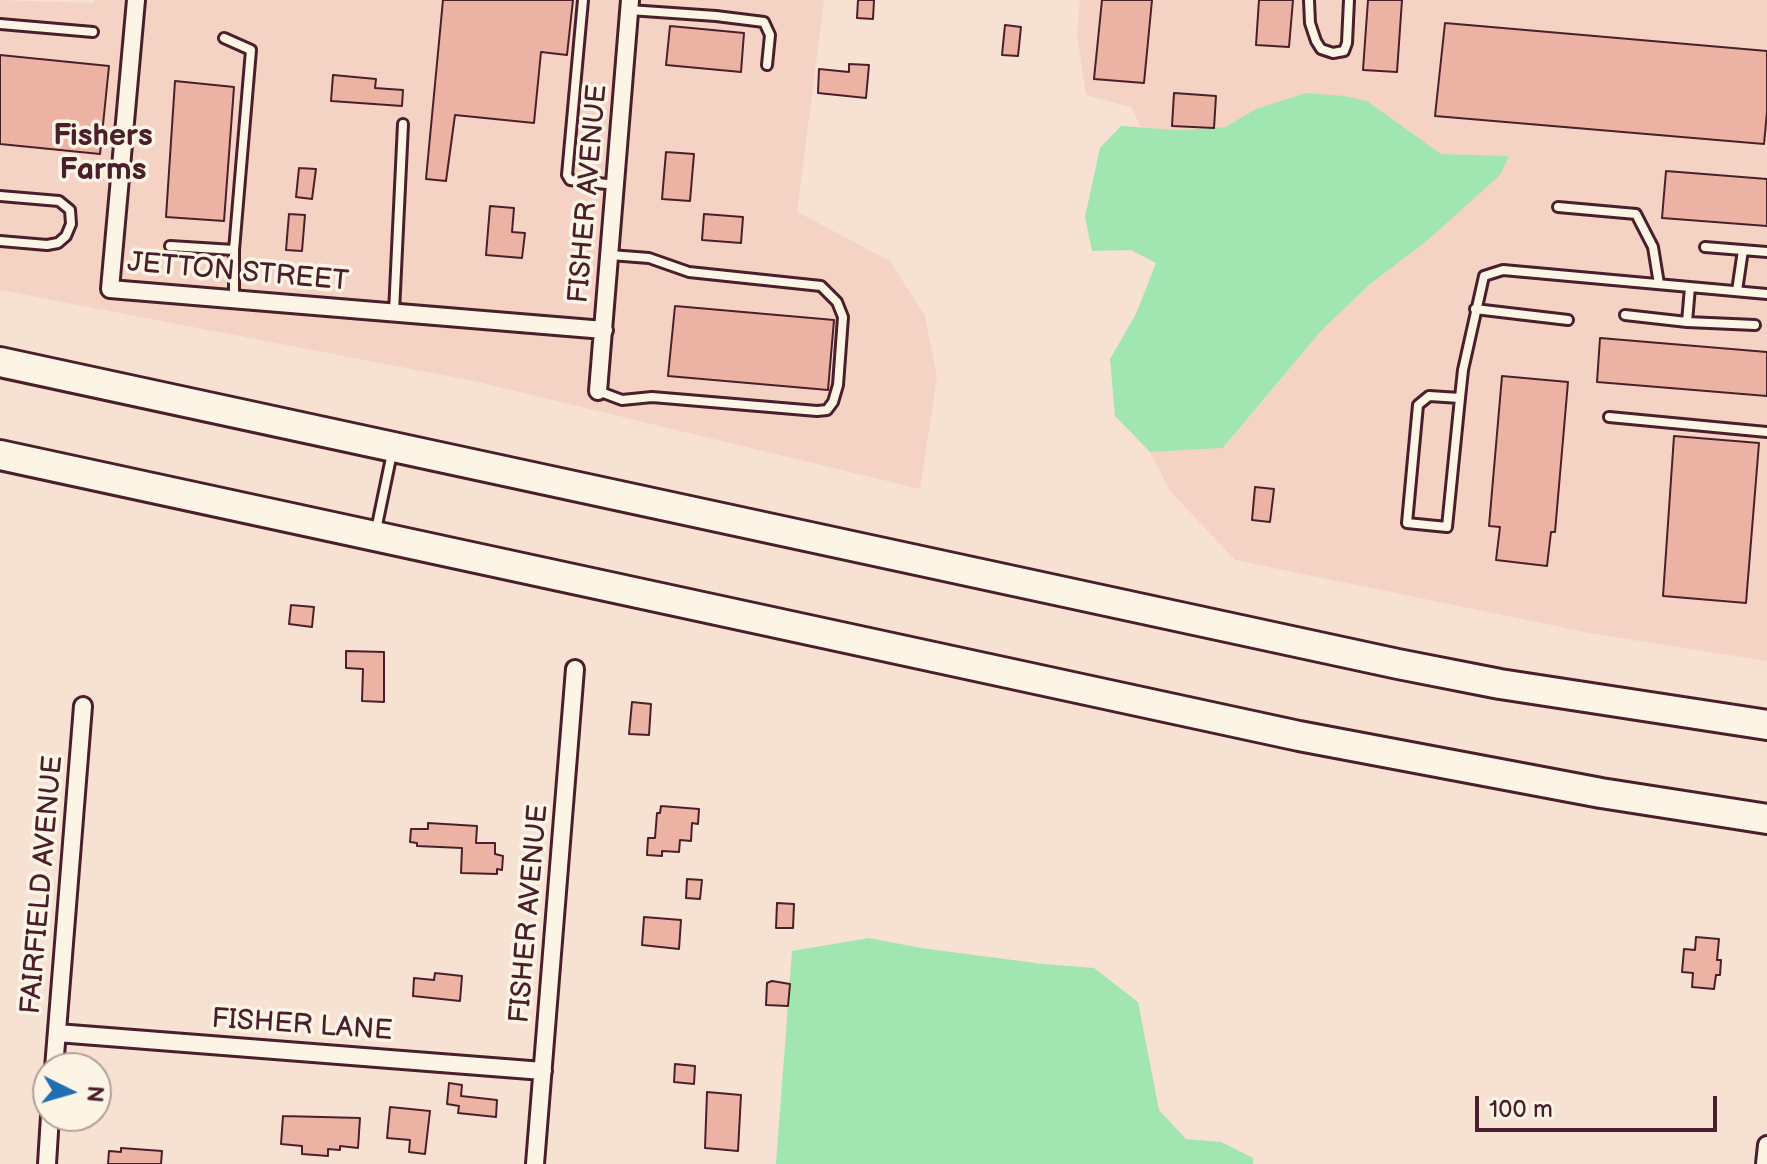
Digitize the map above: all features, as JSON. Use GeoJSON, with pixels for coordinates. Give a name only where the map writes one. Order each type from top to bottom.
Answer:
{"type":"FeatureCollection","features":[{"type":"Feature","properties":{"kind":"highway"},"geometry":{"type":"LineString","coordinates":[[0,342],[61,375]]}},
{"type":"Feature","properties":{"kind":"highway"},"geometry":{"type":"LineString","coordinates":[[0,362],[1398,664],[1500,684],[1767,725]]}},
{"type":"Feature","properties":{"kind":"highway"},"geometry":{"type":"LineString","coordinates":[[0,455],[1299,736],[1586,791],[1767,819]]}},
{"type":"Feature","properties":{"kind":"street","name":"JETTON STREET"},"geometry":{"type":"LineString","coordinates":[[136,0],[110,289],[604,330]]}},
{"type":"Feature","properties":{"kind":"street","name":"FISHER AVENUE"},"geometry":{"type":"LineString","coordinates":[[598,391],[630,5]]}},
{"type":"Feature","properties":{"kind":"street","name":"FISHER AVENUE"},"geometry":{"type":"LineString","coordinates":[[535,1164],[575,669]]}},
{"type":"Feature","properties":{"kind":"street","name":"FAIRFIELD AVENUE"},"geometry":{"type":"LineString","coordinates":[[55,1052],[83,706]]}},
{"type":"Feature","properties":{"kind":"street","name":"FISHER LANE"},"geometry":{"type":"LineString","coordinates":[[57,1033],[543,1071]]}},
{"type":"Feature","properties":{"kind":"street"},"geometry":{"type":"LineString","coordinates":[[47,1164],[49,1132]]}},
{"type":"Feature","properties":{"kind":"street"},"geometry":{"type":"LineString","coordinates":[[1765,1164],[1767,1145]]}},
{"type":"Feature","properties":{"kind":"lane"},"geometry":{"type":"LineString","coordinates":[[583,0],[567,175],[570,180],[616,185]]}},
{"type":"Feature","properties":{"kind":"lane"},"geometry":{"type":"LineString","coordinates":[[1309,0],[1310,23],[1316,41],[1321,49],[1333,53],[1344,51],[1347,43],[1349,0]]}},
{"type":"Feature","properties":{"kind":"lane"},"geometry":{"type":"LineString","coordinates":[[630,5],[764,22],[770,35],[767,65]]}},
{"type":"Feature","properties":{"kind":"lane"},"geometry":{"type":"LineString","coordinates":[[0,24],[93,32]]}},
{"type":"Feature","properties":{"kind":"lane"},"geometry":{"type":"LineString","coordinates":[[224,38],[251,50],[234,250],[234,299]]}},
{"type":"Feature","properties":{"kind":"lane"},"geometry":{"type":"LineString","coordinates":[[394,312],[403,124]]}},
{"type":"Feature","properties":{"kind":"lane"},"geometry":{"type":"LineString","coordinates":[[0,196],[59,201],[70,210],[71,224],[66,236],[58,243],[0,241]]}},
{"type":"Feature","properties":{"kind":"lane"},"geometry":{"type":"LineString","coordinates":[[1558,207],[1636,214],[1653,247],[1659,284]]}},
{"type":"Feature","properties":{"kind":"lane"},"geometry":{"type":"LineString","coordinates":[[170,246],[234,250]]}},
{"type":"Feature","properties":{"kind":"lane"},"geometry":{"type":"LineString","coordinates":[[1705,247],[1767,252]]}},
{"type":"Feature","properties":{"kind":"lane"},"geometry":{"type":"LineString","coordinates":[[1737,291],[1743,250]]}},
{"type":"Feature","properties":{"kind":"lane"},"geometry":{"type":"LineString","coordinates":[[598,391],[622,400],[652,397],[817,411],[827,410],[838,385],[843,317],[837,302],[821,286],[689,272],[649,258],[610,255]]}},
{"type":"Feature","properties":{"kind":"lane"},"geometry":{"type":"LineString","coordinates":[[1460,398],[1429,396],[1418,405],[1407,523],[1447,527],[1463,370],[1484,276],[1503,270],[1767,294]]}},
{"type":"Feature","properties":{"kind":"lane"},"geometry":{"type":"LineString","coordinates":[[1687,322],[1690,287]]}},
{"type":"Feature","properties":{"kind":"lane"},"geometry":{"type":"LineString","coordinates":[[1475,309],[1568,320]]}},
{"type":"Feature","properties":{"kind":"lane"},"geometry":{"type":"LineString","coordinates":[[1625,315],[1755,325]]}},
{"type":"Feature","properties":{"kind":"lane"},"geometry":{"type":"LineString","coordinates":[[1609,417],[1767,432]]}},
{"type":"Feature","properties":{"kind":"lane"},"geometry":{"type":"LineString","coordinates":[[375,536],[393,448]]}},
{"type":"Feature","properties":{"kind":"shaded area"},"geometry":{"type":"Polygon","coordinates":[[[0,0],[94,3],[95,0],[127,0],[100,288],[109,297],[594,337],[588,398],[606,400],[640,0],[824,0],[797,212],[890,261],[925,316],[937,377],[920,489],[474,381],[0,290],[0,0]]]}},
{"type":"Feature","properties":{"kind":"shaded area"},"geometry":{"type":"Polygon","coordinates":[[[145,0],[621,0],[595,321],[120,281],[145,0]]]}},
{"type":"Feature","properties":{"kind":"shaded area"},"geometry":{"type":"Polygon","coordinates":[[[1080,0],[1767,0],[1767,661],[1595,634],[1235,560],[1170,491],[1150,452],[1224,448],[1320,332],[1369,285],[1428,240],[1500,175],[1508,156],[1441,154],[1367,101],[1256,109],[1225,127],[1178,130],[1141,127],[1131,107],[1086,95],[1077,35],[1080,0]]]}},
{"type":"Feature","properties":{"kind":"green space"},"geometry":{"type":"Polygon","coordinates":[[[1306,93],[1367,101],[1441,154],[1509,156],[1500,175],[1428,240],[1369,285],[1320,332],[1223,448],[1150,452],[1115,416],[1110,359],[1136,314],[1156,263],[1131,250],[1092,251],[1085,217],[1100,148],[1121,126],[1178,130],[1225,127],[1256,109],[1306,93]]]}},
{"type":"Feature","properties":{"kind":"green space"},"geometry":{"type":"Polygon","coordinates":[[[869,938],[921,948],[1094,968],[1138,1002],[1159,1110],[1186,1139],[1221,1142],[1253,1158],[1253,1164],[776,1164],[792,951],[869,938]]]}},
{"type":"Feature","properties":{"kind":"building"},"geometry":{"type":"Polygon","coordinates":[[[443,0],[573,0],[567,55],[541,52],[534,123],[455,115],[446,181],[426,179],[443,0]]]}},
{"type":"Feature","properties":{"kind":"building"},"geometry":{"type":"Polygon","coordinates":[[[858,0],[874,0],[873,19],[857,18],[858,0]]]}},
{"type":"Feature","properties":{"kind":"building"},"geometry":{"type":"Polygon","coordinates":[[[1102,0],[1152,0],[1144,83],[1094,79],[1102,0]]]}},
{"type":"Feature","properties":{"kind":"building"},"geometry":{"type":"Polygon","coordinates":[[[1259,0],[1293,0],[1289,47],[1256,45],[1259,0]]]}},
{"type":"Feature","properties":{"kind":"building"},"geometry":{"type":"Polygon","coordinates":[[[1368,0],[1402,0],[1397,72],[1363,70],[1368,0]]]}},
{"type":"Feature","properties":{"kind":"building"},"geometry":{"type":"Polygon","coordinates":[[[1445,23],[1767,51],[1764,144],[1435,116],[1445,23]]]}},
{"type":"Feature","properties":{"kind":"building"},"geometry":{"type":"Polygon","coordinates":[[[1005,25],[1021,27],[1018,56],[1002,55],[1005,25]]]}},
{"type":"Feature","properties":{"kind":"building"},"geometry":{"type":"Polygon","coordinates":[[[670,26],[744,33],[741,72],[666,65],[670,26]]]}},
{"type":"Feature","properties":{"kind":"building"},"geometry":{"type":"Polygon","coordinates":[[[0,55],[109,66],[100,154],[0,144],[0,55]]]}},
{"type":"Feature","properties":{"kind":"building"},"geometry":{"type":"Polygon","coordinates":[[[849,64],[869,65],[866,98],[818,93],[819,69],[849,72],[849,64]]]}},
{"type":"Feature","properties":{"kind":"building"},"geometry":{"type":"Polygon","coordinates":[[[333,75],[376,79],[375,88],[403,90],[402,106],[331,101],[333,75]]]}},
{"type":"Feature","properties":{"kind":"building"},"geometry":{"type":"Polygon","coordinates":[[[175,81],[234,87],[224,221],[166,217],[175,81]]]}},
{"type":"Feature","properties":{"kind":"building"},"geometry":{"type":"Polygon","coordinates":[[[1174,93],[1216,96],[1214,128],[1172,126],[1174,93]]]}},
{"type":"Feature","properties":{"kind":"building"},"geometry":{"type":"Polygon","coordinates":[[[666,152],[694,154],[690,201],[662,199],[666,152]]]}},
{"type":"Feature","properties":{"kind":"building"},"geometry":{"type":"Polygon","coordinates":[[[299,168],[316,169],[312,199],[296,197],[299,168]]]}},
{"type":"Feature","properties":{"kind":"building"},"geometry":{"type":"Polygon","coordinates":[[[1666,171],[1767,179],[1767,226],[1662,218],[1666,171]]]}},
{"type":"Feature","properties":{"kind":"building"},"geometry":{"type":"Polygon","coordinates":[[[490,206],[514,208],[512,232],[525,233],[522,258],[486,255],[490,206]]]}},
{"type":"Feature","properties":{"kind":"building"},"geometry":{"type":"Polygon","coordinates":[[[289,214],[305,215],[302,251],[286,250],[289,214]]]}},
{"type":"Feature","properties":{"kind":"building"},"geometry":{"type":"Polygon","coordinates":[[[704,214],[743,217],[741,243],[702,240],[704,214]]]}},
{"type":"Feature","properties":{"kind":"building"},"geometry":{"type":"Polygon","coordinates":[[[675,306],[834,320],[828,390],[668,376],[675,306]]]}},
{"type":"Feature","properties":{"kind":"building"},"geometry":{"type":"Polygon","coordinates":[[[1600,338],[1767,352],[1767,396],[1597,382],[1600,338]]]}},
{"type":"Feature","properties":{"kind":"building"},"geometry":{"type":"Polygon","coordinates":[[[1502,376],[1568,382],[1555,532],[1551,532],[1547,566],[1496,560],[1500,527],[1489,526],[1502,376]]]}},
{"type":"Feature","properties":{"kind":"building"},"geometry":{"type":"Polygon","coordinates":[[[1674,436],[1759,443],[1746,603],[1663,596],[1674,436]]]}},
{"type":"Feature","properties":{"kind":"building"},"geometry":{"type":"Polygon","coordinates":[[[1255,487],[1274,489],[1270,522],[1252,520],[1255,487]]]}},
{"type":"Feature","properties":{"kind":"building"},"geometry":{"type":"Polygon","coordinates":[[[291,605],[314,607],[312,627],[289,624],[291,605]]]}},
{"type":"Feature","properties":{"kind":"building"},"geometry":{"type":"Polygon","coordinates":[[[346,651],[384,652],[384,702],[362,701],[363,669],[346,668],[346,651]]]}},
{"type":"Feature","properties":{"kind":"building"},"geometry":{"type":"Polygon","coordinates":[[[632,702],[651,704],[649,735],[629,734],[632,702]]]}},
{"type":"Feature","properties":{"kind":"building"},"geometry":{"type":"Polygon","coordinates":[[[661,806],[699,809],[698,824],[692,823],[691,841],[680,840],[679,852],[662,851],[662,856],[647,855],[648,838],[655,838],[657,813],[660,813],[661,806]]]}},
{"type":"Feature","properties":{"kind":"building"},"geometry":{"type":"Polygon","coordinates":[[[428,823],[477,826],[476,843],[495,843],[495,854],[503,856],[502,870],[497,869],[497,874],[461,873],[462,848],[417,846],[417,843],[410,842],[411,829],[428,829],[428,823]]]}},
{"type":"Feature","properties":{"kind":"building"},"geometry":{"type":"Polygon","coordinates":[[[687,879],[702,880],[700,899],[686,898],[687,879]]]}},
{"type":"Feature","properties":{"kind":"building"},"geometry":{"type":"Polygon","coordinates":[[[777,903],[794,904],[793,928],[776,928],[777,903]]]}},
{"type":"Feature","properties":{"kind":"building"},"geometry":{"type":"Polygon","coordinates":[[[644,917],[681,920],[679,949],[642,945],[644,917]]]}},
{"type":"Feature","properties":{"kind":"building"},"geometry":{"type":"Polygon","coordinates":[[[1696,937],[1719,939],[1717,960],[1721,960],[1720,975],[1716,975],[1714,989],[1692,987],[1693,973],[1682,972],[1684,949],[1695,950],[1696,937]]]}},
{"type":"Feature","properties":{"kind":"building"},"geometry":{"type":"Polygon","coordinates":[[[435,973],[462,976],[460,1001],[413,996],[414,978],[434,980],[435,973]]]}},
{"type":"Feature","properties":{"kind":"building"},"geometry":{"type":"Polygon","coordinates":[[[767,983],[790,984],[788,1006],[766,1005],[767,983]]]}},
{"type":"Feature","properties":{"kind":"building"},"geometry":{"type":"Polygon","coordinates":[[[675,1064],[695,1066],[694,1084],[674,1082],[675,1064]]]}},
{"type":"Feature","properties":{"kind":"building"},"geometry":{"type":"Polygon","coordinates":[[[449,1083],[462,1085],[461,1096],[497,1100],[496,1117],[458,1113],[459,1106],[447,1104],[449,1083]]]}},
{"type":"Feature","properties":{"kind":"building"},"geometry":{"type":"Polygon","coordinates":[[[707,1092],[741,1095],[738,1151],[705,1148],[707,1092]]]}},
{"type":"Feature","properties":{"kind":"building"},"geometry":{"type":"Polygon","coordinates":[[[390,1107],[430,1111],[425,1154],[409,1152],[410,1140],[387,1138],[390,1107]]]}},
{"type":"Feature","properties":{"kind":"building"},"geometry":{"type":"Polygon","coordinates":[[[283,1116],[360,1118],[358,1148],[340,1146],[340,1150],[328,1149],[328,1156],[302,1154],[302,1146],[281,1144],[283,1116]]]}},
{"type":"Feature","properties":{"kind":"building"},"geometry":{"type":"Polygon","coordinates":[[[121,1148],[162,1151],[161,1164],[108,1164],[109,1151],[121,1152],[121,1148]]]}},
{"type":"Feature","properties":{"kind":"district","name":"Fishers Farms"},"geometry":{"type":"Point","coordinates":[103,154]}}]}
